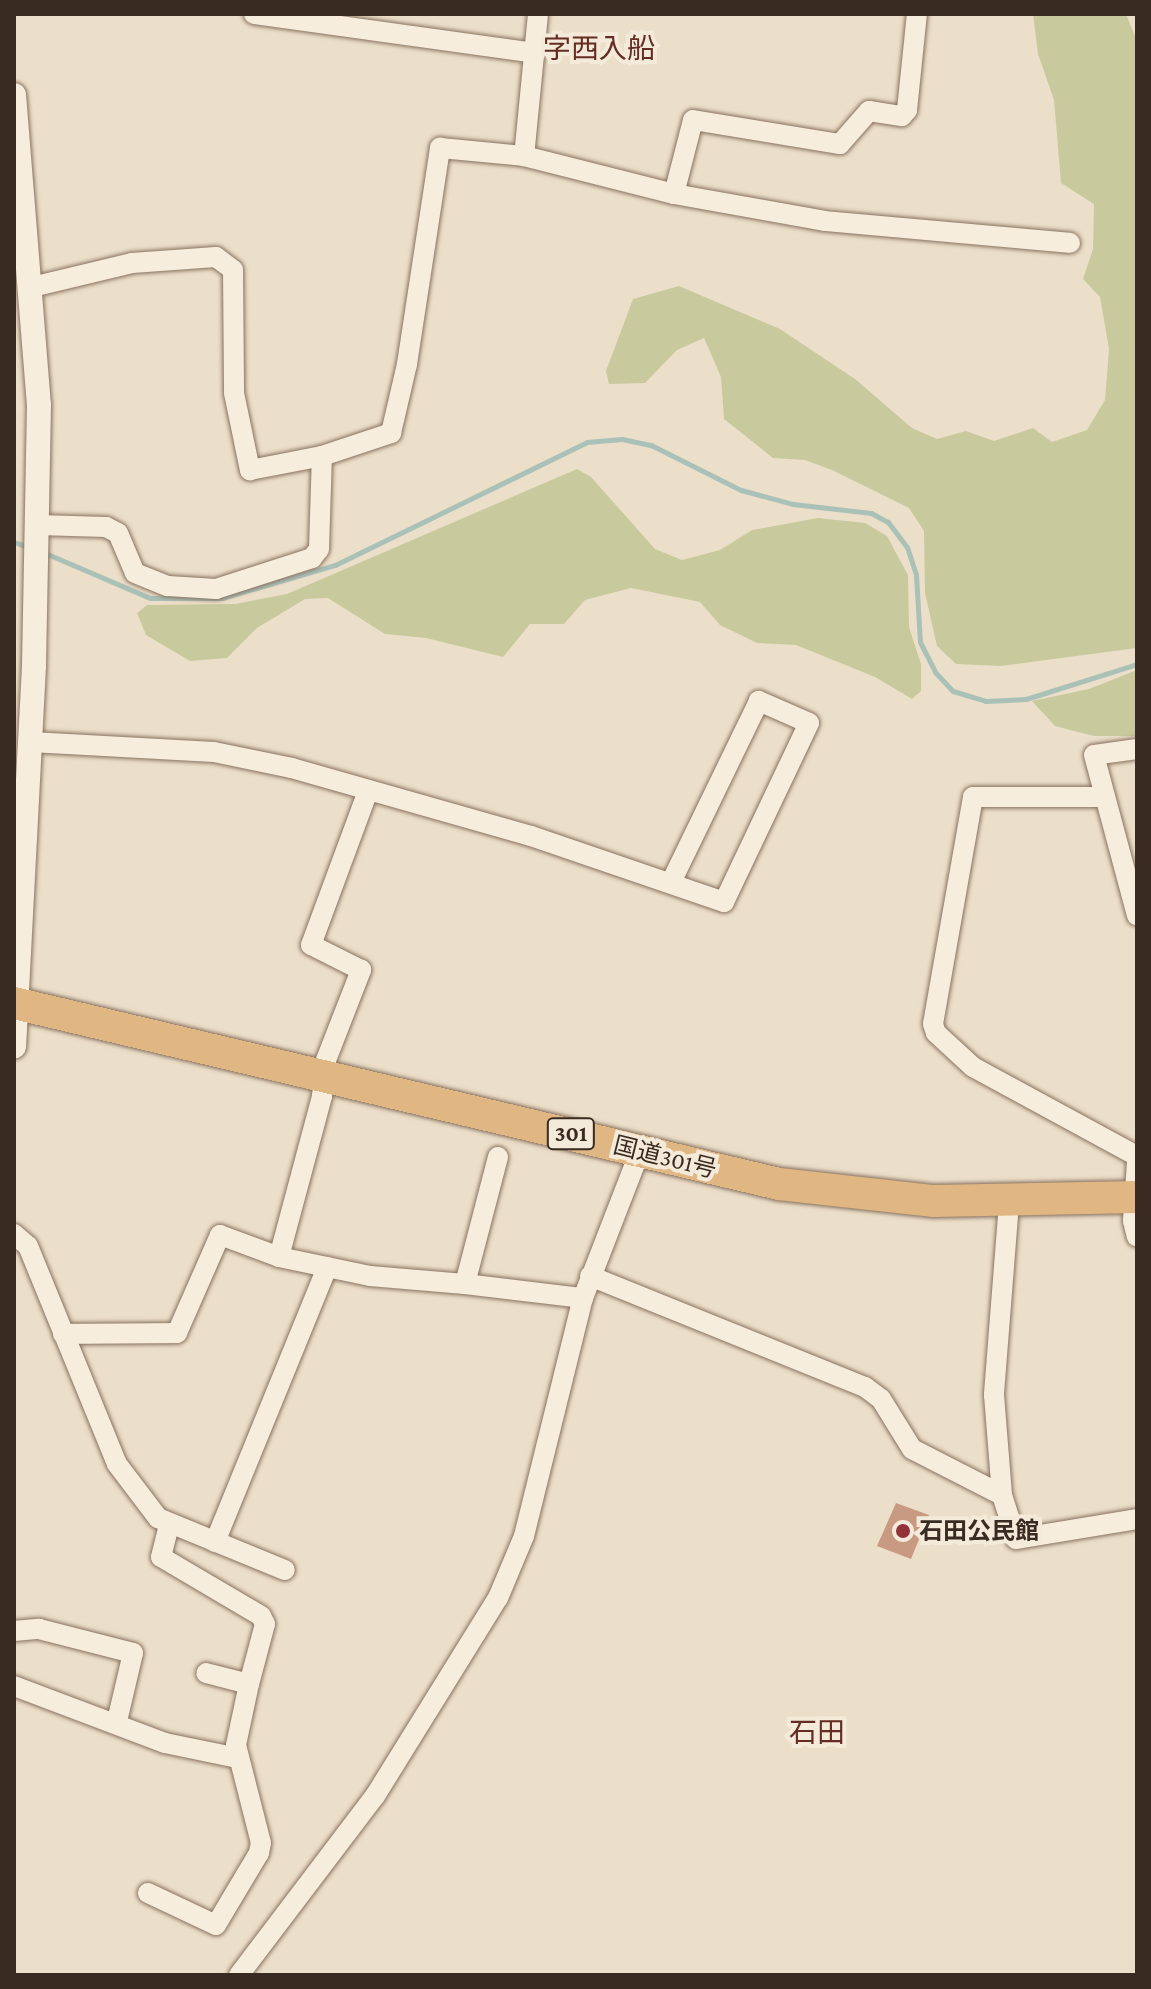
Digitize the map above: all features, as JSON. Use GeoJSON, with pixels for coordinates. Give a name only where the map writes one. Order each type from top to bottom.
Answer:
{"type":"FeatureCollection","features":[{"type":"Feature","properties":{"kind":"highway","name":"国道301号"},"geometry":{"type":"LineString","coordinates":[[16,1004],[829,1193],[1009,1203],[1135,1197]]}},
{"type":"Feature","properties":{"kind":"street"},"geometry":{"type":"LineString","coordinates":[[254,14],[535,53]]}},
{"type":"Feature","properties":{"kind":"street"},"geometry":{"type":"LineString","coordinates":[[524,156],[538,14]]}},
{"type":"Feature","properties":{"kind":"street"},"geometry":{"type":"LineString","coordinates":[[674,194],[693,120],[840,144],[869,111],[902,116],[907,110],[917,14]]}},
{"type":"Feature","properties":{"kind":"street"},"geometry":{"type":"LineString","coordinates":[[14,95],[32,287],[38,531],[25,746],[14,1046]]}},
{"type":"Feature","properties":{"kind":"street"},"geometry":{"type":"LineString","coordinates":[[32,287],[132,263],[216,257],[233,270],[234,393],[250,470],[322,456],[391,433],[407,364],[440,148],[524,156],[674,194],[825,221],[1070,243]]}},
{"type":"Feature","properties":{"kind":"street"},"geometry":{"type":"LineString","coordinates":[[38,531],[106,527],[118,533],[135,573],[168,586],[216,589],[312,558],[319,549],[322,456]]}},
{"type":"Feature","properties":{"kind":"street"},"geometry":{"type":"LineString","coordinates":[[25,746],[214,752],[368,791],[672,880],[724,902],[809,723],[759,701],[672,880]]}},
{"type":"Feature","properties":{"kind":"street"},"geometry":{"type":"LineString","coordinates":[[1137,749],[1094,755],[1137,915]]}},
{"type":"Feature","properties":{"kind":"street"},"geometry":{"type":"LineString","coordinates":[[279,1257],[325,1075],[361,970],[311,945],[368,791]]}},
{"type":"Feature","properties":{"kind":"street"},"geometry":{"type":"LineString","coordinates":[[1104,797],[973,797],[933,1024],[936,1033],[973,1067],[1137,1159],[1137,1237]]}},
{"type":"Feature","properties":{"kind":"street"},"geometry":{"type":"LineString","coordinates":[[239,1975],[375,1796],[498,1598],[524,1536],[583,1298],[640,1151]]}},
{"type":"Feature","properties":{"kind":"street"},"geometry":{"type":"LineString","coordinates":[[465,1284],[498,1157]]}},
{"type":"Feature","properties":{"kind":"street"},"geometry":{"type":"LineString","coordinates":[[1009,1203],[994,1367],[1002,1495],[1016,1539],[1137,1519]]}},
{"type":"Feature","properties":{"kind":"street"},"geometry":{"type":"LineString","coordinates":[[14,1234],[28,1246],[117,1464],[169,1525],[285,1570]]}},
{"type":"Feature","properties":{"kind":"street"},"geometry":{"type":"LineString","coordinates":[[63,1334],[177,1333],[220,1235],[279,1257],[327,1267],[583,1298]]}},
{"type":"Feature","properties":{"kind":"street"},"geometry":{"type":"LineString","coordinates":[[215,1542],[327,1267]]}},
{"type":"Feature","properties":{"kind":"street"},"geometry":{"type":"LineString","coordinates":[[590,1276],[865,1387],[881,1399],[912,1449],[1002,1495]]}},
{"type":"Feature","properties":{"kind":"street"},"geometry":{"type":"LineString","coordinates":[[148,1893],[216,1925],[253,1869],[261,1843],[236,1745],[265,1624],[261,1616],[161,1557],[169,1525]]}},
{"type":"Feature","properties":{"kind":"street"},"geometry":{"type":"LineString","coordinates":[[14,1631],[39,1629],[133,1653],[117,1721]]}},
{"type":"Feature","properties":{"kind":"street"},"geometry":{"type":"LineString","coordinates":[[206,1673],[249,1684]]}},
{"type":"Feature","properties":{"kind":"street"},"geometry":{"type":"LineString","coordinates":[[14,1686],[117,1721],[165,1743],[238,1758]]}},
{"type":"Feature","properties":{"kind":"green space"},"geometry":{"type":"Polygon","coordinates":[[[1033,14],[1126,14],[1137,41],[1137,648],[1000,666],[956,664],[937,646],[925,593],[924,531],[909,508],[805,460],[773,458],[724,419],[721,377],[704,338],[677,350],[645,383],[609,384],[606,371],[633,299],[679,286],[780,329],[855,379],[912,428],[937,439],[966,431],[994,441],[1033,428],[1052,442],[1087,430],[1105,400],[1109,349],[1100,297],[1083,279],[1093,249],[1094,204],[1061,183],[1054,100],[1038,54],[1033,14]]]}},
{"type":"Feature","properties":{"kind":"green space"},"geometry":{"type":"Polygon","coordinates":[[[577,469],[591,477],[655,549],[682,560],[720,550],[752,530],[818,518],[865,523],[887,536],[908,575],[909,627],[921,664],[921,691],[912,699],[875,677],[796,645],[757,643],[720,625],[700,602],[631,588],[585,600],[564,624],[530,624],[503,657],[426,638],[385,634],[328,598],[305,599],[257,628],[227,658],[190,661],[146,635],[137,613],[147,605],[235,604],[287,594],[577,469]]]}},
{"type":"Feature","properties":{"kind":"green space"},"geometry":{"type":"Polygon","coordinates":[[[1137,670],[1137,736],[1094,736],[1055,726],[1032,701],[1089,689],[1137,670]]]}},
{"type":"Feature","properties":{"kind":"building","name":"石田公民館"},"geometry":{"type":"Polygon","coordinates":[[[896,1503],[929,1515],[911,1559],[877,1546],[896,1503]]]}},
{"type":"Feature","properties":{"kind":"waterway"},"geometry":{"type":"LineString","coordinates":[[45,553],[150,598],[222,598],[335,565],[587,442],[622,439],[651,445],[741,490],[793,504],[871,513],[888,522],[907,547],[916,575],[920,642],[935,672],[953,691],[986,701],[1026,699],[1137,664]]}},
{"type":"Feature","properties":{"kind":"waterway"},"geometry":{"type":"LineString","coordinates":[[14,542],[28,547]]}},
{"type":"Feature","properties":{"kind":"place","name":"石田公民館"},"geometry":{"type":"Point","coordinates":[903,1531]}},
{"type":"Feature","properties":{"kind":"district","name":"字西入船"},"geometry":{"type":"Point","coordinates":[599,49]}},
{"type":"Feature","properties":{"kind":"district","name":"石田"},"geometry":{"type":"Point","coordinates":[817,1733]}}]}
